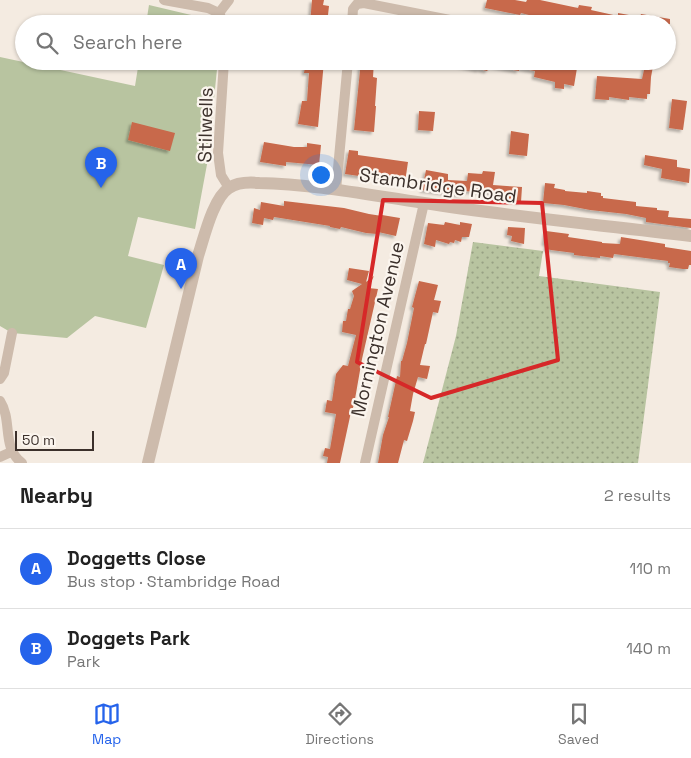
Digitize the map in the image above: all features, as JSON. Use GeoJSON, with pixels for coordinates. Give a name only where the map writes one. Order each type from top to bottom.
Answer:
{"type":"FeatureCollection","features":[{"type":"Feature","properties":{"kind":"street"},"geometry":{"type":"LineString","coordinates":[[164,0],[208,8],[219,13],[229,0]]}},
{"type":"Feature","properties":{"kind":"street"},"geometry":{"type":"LineString","coordinates":[[353,15],[353,9],[357,4],[364,3],[425,15]]}},
{"type":"Feature","properties":{"kind":"street","name":"Stilwells"},"geometry":{"type":"LineString","coordinates":[[223,70],[218,152],[221,175],[229,188]]}},
{"type":"Feature","properties":{"kind":"street"},"geometry":{"type":"LineString","coordinates":[[336,190],[347,70]]}},
{"type":"Feature","properties":{"kind":"street","name":"Stambridge Road"},"geometry":{"type":"LineString","coordinates":[[229,188],[242,183],[273,183],[691,236]]}},
{"type":"Feature","properties":{"kind":"street"},"geometry":{"type":"LineString","coordinates":[[148,463],[198,256],[207,226],[217,203],[229,188]]}},
{"type":"Feature","properties":{"kind":"street","name":"Mornington Avenue"},"geometry":{"type":"LineString","coordinates":[[365,463],[424,203]]}},
{"type":"Feature","properties":{"kind":"street"},"geometry":{"type":"LineString","coordinates":[[0,379],[4,373],[12,333]]}},
{"type":"Feature","properties":{"kind":"street"},"geometry":{"type":"LineString","coordinates":[[0,401],[6,413],[12,452],[22,463]]}},
{"type":"Feature","properties":{"kind":"street"},"geometry":{"type":"LineString","coordinates":[[0,457],[12,452]]}},
{"type":"Feature","properties":{"kind":"highlighted area"},"geometry":{"type":"Polygon","coordinates":[[[383,200],[542,203],[558,360],[431,398],[357,362],[383,200]]]}},
{"type":"Feature","properties":{"kind":"green space"},"geometry":{"type":"Polygon","coordinates":[[[149,5],[191,15],[147,15],[149,5]]]}},
{"type":"Feature","properties":{"kind":"green space"},"geometry":{"type":"Polygon","coordinates":[[[0,57],[15,60],[15,70],[61,70],[135,86],[138,70],[217,70],[208,159],[195,229],[138,217],[128,256],[164,265],[146,328],[95,316],[67,338],[12,333],[0,326],[0,57]]]}},
{"type":"Feature","properties":{"kind":"green space"},"geometry":{"type":"Polygon","coordinates":[[[473,242],[543,251],[539,276],[660,292],[638,463],[423,463],[456,336],[473,242]]]}},
{"type":"Feature","properties":{"kind":"building"},"geometry":{"type":"Polygon","coordinates":[[[312,0],[324,0],[323,5],[329,6],[328,15],[311,15],[312,0]]]}},
{"type":"Feature","properties":{"kind":"building"},"geometry":{"type":"Polygon","coordinates":[[[487,0],[526,2],[527,0],[540,0],[578,8],[579,5],[592,7],[591,10],[614,15],[529,15],[521,13],[520,15],[485,8],[487,0]]]}},
{"type":"Feature","properties":{"kind":"building"},"geometry":{"type":"Polygon","coordinates":[[[304,70],[323,70],[318,127],[298,124],[302,101],[307,101],[309,73],[304,73],[304,70]]]}},
{"type":"Feature","properties":{"kind":"building"},"geometry":{"type":"Polygon","coordinates":[[[360,70],[373,70],[373,77],[377,78],[374,132],[354,130],[360,70]]]}},
{"type":"Feature","properties":{"kind":"building"},"geometry":{"type":"Polygon","coordinates":[[[530,70],[577,70],[574,86],[564,84],[564,89],[555,88],[555,82],[534,77],[535,71],[530,70]]]}},
{"type":"Feature","properties":{"kind":"building"},"geometry":{"type":"Polygon","coordinates":[[[644,70],[652,70],[650,94],[647,94],[647,99],[629,97],[629,100],[609,97],[609,100],[595,99],[597,76],[642,79],[644,70]]]}},
{"type":"Feature","properties":{"kind":"building"},"geometry":{"type":"Polygon","coordinates":[[[672,99],[687,101],[683,130],[669,128],[672,99]]]}},
{"type":"Feature","properties":{"kind":"building"},"geometry":{"type":"Polygon","coordinates":[[[419,111],[435,112],[433,131],[418,130],[419,111]]]}},
{"type":"Feature","properties":{"kind":"building"},"geometry":{"type":"Polygon","coordinates":[[[132,122],[175,133],[170,151],[128,140],[132,122]]]}},
{"type":"Feature","properties":{"kind":"building"},"geometry":{"type":"Polygon","coordinates":[[[511,131],[529,134],[527,156],[509,154],[511,131]]]}},
{"type":"Feature","properties":{"kind":"building"},"geometry":{"type":"Polygon","coordinates":[[[264,142],[294,147],[307,147],[307,143],[321,145],[319,165],[286,162],[286,166],[260,162],[264,142]]]}},
{"type":"Feature","properties":{"kind":"building"},"geometry":{"type":"Polygon","coordinates":[[[349,150],[358,151],[358,155],[408,162],[405,182],[388,178],[345,174],[349,150]]]}},
{"type":"Feature","properties":{"kind":"building"},"geometry":{"type":"Polygon","coordinates":[[[645,155],[677,160],[677,167],[690,169],[689,183],[661,178],[662,169],[644,165],[645,155]]]}},
{"type":"Feature","properties":{"kind":"building"},"geometry":{"type":"Polygon","coordinates":[[[426,170],[448,174],[448,180],[467,181],[468,173],[482,174],[483,171],[495,172],[493,185],[522,187],[521,202],[494,199],[495,193],[464,191],[463,195],[422,190],[426,170]]]}},
{"type":"Feature","properties":{"kind":"building"},"geometry":{"type":"Polygon","coordinates":[[[545,183],[555,184],[554,188],[565,191],[601,193],[603,198],[636,202],[636,206],[669,211],[668,217],[691,219],[691,228],[646,222],[646,218],[626,214],[543,203],[545,183]]]}},
{"type":"Feature","properties":{"kind":"building"},"geometry":{"type":"Polygon","coordinates":[[[284,201],[344,208],[369,214],[400,218],[396,236],[378,232],[377,234],[366,233],[341,227],[340,229],[274,217],[273,220],[264,218],[263,225],[252,223],[254,208],[260,210],[261,202],[284,206],[284,201]]]}},
{"type":"Feature","properties":{"kind":"building"},"geometry":{"type":"Polygon","coordinates":[[[445,222],[460,225],[460,222],[472,224],[469,237],[462,237],[461,242],[455,240],[454,243],[450,242],[449,244],[436,240],[435,247],[424,244],[428,223],[444,225],[445,222]]]}},
{"type":"Feature","properties":{"kind":"building"},"geometry":{"type":"Polygon","coordinates":[[[508,227],[525,228],[524,244],[511,241],[512,236],[507,235],[508,227]]]}},
{"type":"Feature","properties":{"kind":"building"},"geometry":{"type":"Polygon","coordinates":[[[546,231],[569,234],[568,237],[602,243],[620,244],[621,237],[665,244],[665,247],[691,251],[691,265],[689,265],[688,269],[683,269],[669,267],[670,263],[668,261],[614,254],[613,258],[600,256],[600,258],[546,249],[547,244],[544,243],[546,231]]]}},
{"type":"Feature","properties":{"kind":"building"},"geometry":{"type":"Polygon","coordinates":[[[349,268],[369,271],[366,282],[374,276],[368,288],[378,289],[340,463],[327,463],[328,457],[323,456],[325,448],[330,449],[336,414],[325,412],[327,400],[332,401],[336,374],[343,365],[348,366],[356,335],[342,332],[343,321],[346,321],[348,309],[350,309],[354,296],[352,291],[362,284],[347,280],[349,268]]]}},
{"type":"Feature","properties":{"kind":"building"},"geometry":{"type":"Polygon","coordinates":[[[419,281],[438,285],[434,300],[441,301],[438,313],[433,312],[420,365],[430,366],[427,379],[418,377],[410,411],[415,412],[413,421],[407,441],[404,440],[398,463],[378,463],[397,376],[400,377],[401,361],[407,343],[414,308],[412,307],[419,281]]]}},
{"type":"Feature","properties":{"kind":"place","name":"Doggets Park"},"geometry":{"type":"Point","coordinates":[101,188]}},
{"type":"Feature","properties":{"kind":"place","name":"Doggetts Close"},"geometry":{"type":"Point","coordinates":[181,289]}}]}
